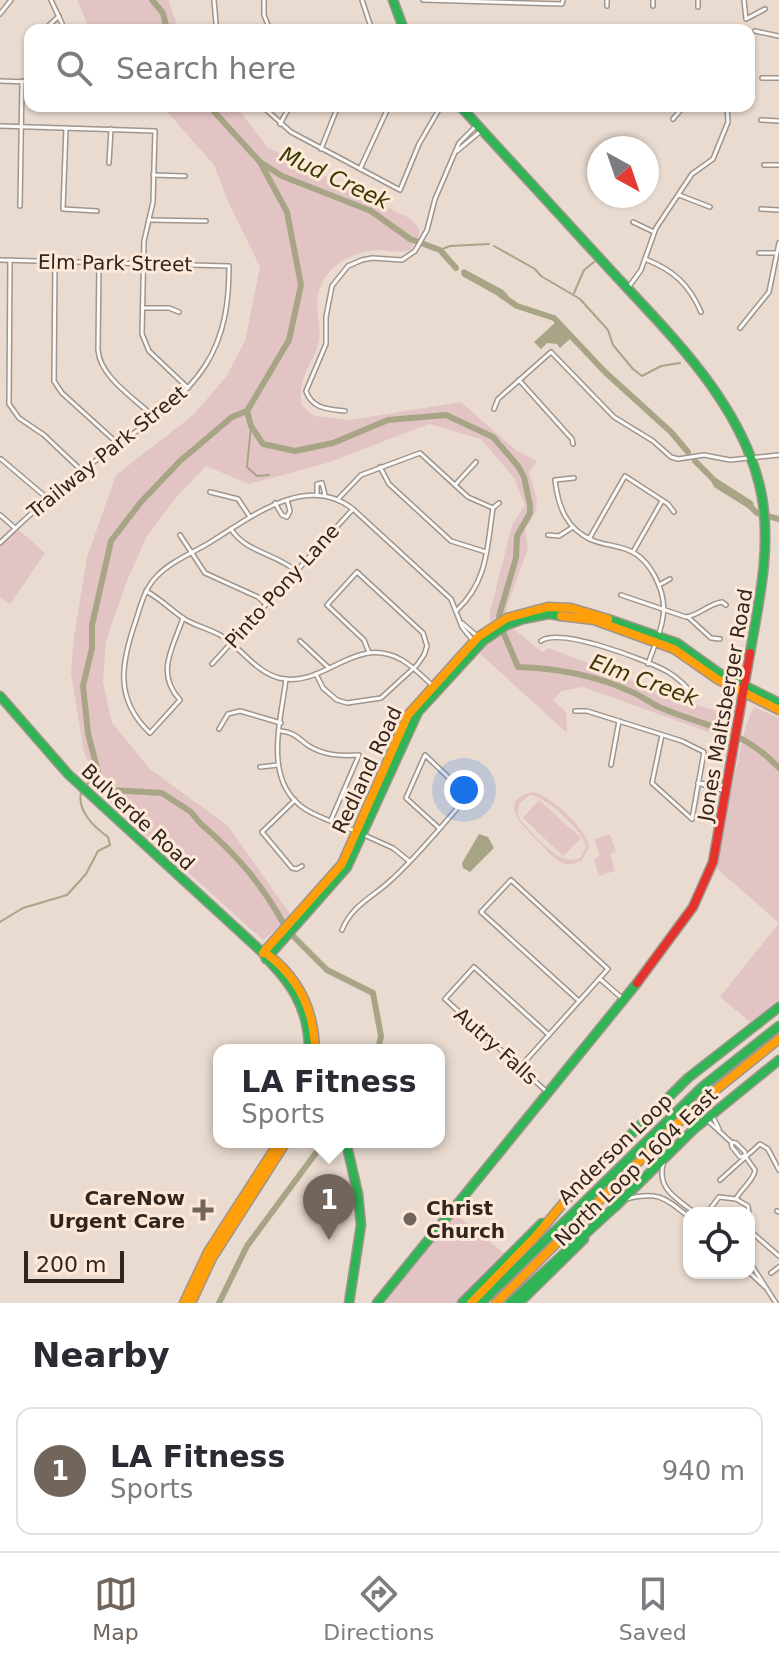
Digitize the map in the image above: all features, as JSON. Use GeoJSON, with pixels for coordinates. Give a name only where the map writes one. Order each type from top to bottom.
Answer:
{"type":"FeatureCollection","features":[{"type":"Feature","properties":{"kind":"main road"},"geometry":{"type":"LineString","coordinates":[[393,0],[402,24]]}},
{"type":"Feature","properties":{"kind":"main road","name":"Jones Maltsberger Road"},"geometry":{"type":"LineString","coordinates":[[377,1303],[679,929],[699,897],[713,862],[765,567],[763,501],[751,458],[739,431],[676,343],[465,112]]}},
{"type":"Feature","properties":{"kind":"main road","name":"Redland Road"},"geometry":{"type":"LineString","coordinates":[[266,956],[340,878],[416,710],[478,641],[507,618],[548,611],[580,613],[675,646],[709,674],[779,703]]}},
{"type":"Feature","properties":{"kind":"main road","name":"Redland Road"},"geometry":{"type":"LineString","coordinates":[[744,690],[779,710]]}},
{"type":"Feature","properties":{"kind":"main road","name":"Bulverde Road"},"geometry":{"type":"LineString","coordinates":[[0,696],[68,774],[266,956],[300,1003],[311,1044]]}},
{"type":"Feature","properties":{"kind":"main road","name":"North Loop 1604 East"},"geometry":{"type":"LineString","coordinates":[[462,1303],[688,1078],[779,1007]]}},
{"type":"Feature","properties":{"kind":"main road","name":"Anderson Loop"},"geometry":{"type":"LineString","coordinates":[[481,1303],[702,1087],[779,1026]]}},
{"type":"Feature","properties":{"kind":"main road","name":"Anderson Loop"},"geometry":{"type":"LineString","coordinates":[[496,1303],[692,1109],[779,1039]]}},
{"type":"Feature","properties":{"kind":"main road","name":"North Loop 1604 East"},"geometry":{"type":"LineString","coordinates":[[519,1303],[665,1158],[709,1117],[779,1060]]}},
{"type":"Feature","properties":{"kind":"main road"},"geometry":{"type":"LineString","coordinates":[[191,1303],[212,1258],[276,1148]]}},
{"type":"Feature","properties":{"kind":"main road"},"geometry":{"type":"LineString","coordinates":[[184,1303],[208,1252],[282,1148]]}},
{"type":"Feature","properties":{"kind":"main road"},"geometry":{"type":"LineString","coordinates":[[347,1148],[358,1194],[361,1225],[349,1303]]}},
{"type":"Feature","properties":{"kind":"main road"},"geometry":{"type":"LineString","coordinates":[[471,1303],[535,1237],[571,1194]]}},
{"type":"Feature","properties":{"kind":"main road"},"geometry":{"type":"LineString","coordinates":[[510,1303],[620,1202]]}},
{"type":"Feature","properties":{"kind":"street"},"geometry":{"type":"LineString","coordinates":[[0,14],[11,0]]}},
{"type":"Feature","properties":{"kind":"street"},"geometry":{"type":"LineString","coordinates":[[51,0],[62,24]]}},
{"type":"Feature","properties":{"kind":"street"},"geometry":{"type":"LineString","coordinates":[[214,0],[216,23]]}},
{"type":"Feature","properties":{"kind":"street"},"geometry":{"type":"LineString","coordinates":[[264,0],[268,24]]}},
{"type":"Feature","properties":{"kind":"street"},"geometry":{"type":"LineString","coordinates":[[362,0],[370,24]]}},
{"type":"Feature","properties":{"kind":"street"},"geometry":{"type":"LineString","coordinates":[[423,0],[562,2]]}},
{"type":"Feature","properties":{"kind":"street"},"geometry":{"type":"LineString","coordinates":[[653,0],[653,6]]}},
{"type":"Feature","properties":{"kind":"street"},"geometry":{"type":"LineString","coordinates":[[698,0],[698,7]]}},
{"type":"Feature","properties":{"kind":"street"},"geometry":{"type":"LineString","coordinates":[[744,0],[746,19],[765,9]]}},
{"type":"Feature","properties":{"kind":"street"},"geometry":{"type":"LineString","coordinates":[[50,24],[59,16]]}},
{"type":"Feature","properties":{"kind":"street"},"geometry":{"type":"LineString","coordinates":[[755,31],[779,36]]}},
{"type":"Feature","properties":{"kind":"street"},"geometry":{"type":"LineString","coordinates":[[762,78],[779,78]]}},
{"type":"Feature","properties":{"kind":"street"},"geometry":{"type":"LineString","coordinates":[[0,81],[22,81],[20,206]]}},
{"type":"Feature","properties":{"kind":"street"},"geometry":{"type":"LineString","coordinates":[[268,112],[280,124],[321,149],[400,190],[419,144],[438,112]]}},
{"type":"Feature","properties":{"kind":"street"},"geometry":{"type":"LineString","coordinates":[[280,124],[287,112]]}},
{"type":"Feature","properties":{"kind":"street"},"geometry":{"type":"LineString","coordinates":[[321,149],[336,112]]}},
{"type":"Feature","properties":{"kind":"street"},"geometry":{"type":"LineString","coordinates":[[360,169],[386,112]]}},
{"type":"Feature","properties":{"kind":"street"},"geometry":{"type":"LineString","coordinates":[[673,119],[679,112]]}},
{"type":"Feature","properties":{"kind":"street"},"geometry":{"type":"LineString","coordinates":[[628,288],[645,259],[654,232],[694,171],[713,159],[728,112]]}},
{"type":"Feature","properties":{"kind":"street"},"geometry":{"type":"LineString","coordinates":[[761,120],[779,121]]}},
{"type":"Feature","properties":{"kind":"street"},"geometry":{"type":"LineString","coordinates":[[0,126],[155,131],[153,202],[144,241],[142,334],[145,346],[188,388]]}},
{"type":"Feature","properties":{"kind":"street"},"geometry":{"type":"LineString","coordinates":[[66,128],[63,209],[97,211]]}},
{"type":"Feature","properties":{"kind":"street"},"geometry":{"type":"LineString","coordinates":[[345,411],[320,407],[309,399],[306,391],[326,344],[326,317],[332,286],[348,266],[362,260],[402,260],[415,251],[459,143],[480,128]]}},
{"type":"Feature","properties":{"kind":"street"},"geometry":{"type":"LineString","coordinates":[[456,152],[472,140],[480,128]]}},
{"type":"Feature","properties":{"kind":"street"},"geometry":{"type":"LineString","coordinates":[[109,163],[111,129]]}},
{"type":"Feature","properties":{"kind":"street"},"geometry":{"type":"LineString","coordinates":[[467,135],[472,140]]}},
{"type":"Feature","properties":{"kind":"street"},"geometry":{"type":"LineString","coordinates":[[764,165],[779,165]]}},
{"type":"Feature","properties":{"kind":"street"},"geometry":{"type":"LineString","coordinates":[[153,175],[185,176]]}},
{"type":"Feature","properties":{"kind":"street"},"geometry":{"type":"LineString","coordinates":[[679,195],[710,207]]}},
{"type":"Feature","properties":{"kind":"street"},"geometry":{"type":"LineString","coordinates":[[761,209],[779,210]]}},
{"type":"Feature","properties":{"kind":"street"},"geometry":{"type":"LineString","coordinates":[[149,220],[206,221]]}},
{"type":"Feature","properties":{"kind":"street"},"geometry":{"type":"LineString","coordinates":[[633,222],[654,232]]}},
{"type":"Feature","properties":{"kind":"street"},"geometry":{"type":"LineString","coordinates":[[740,328],[769,292],[779,243]]}},
{"type":"Feature","properties":{"kind":"street"},"geometry":{"type":"LineString","coordinates":[[759,253],[776,253]]}},
{"type":"Feature","properties":{"kind":"street"},"geometry":{"type":"LineString","coordinates":[[645,259],[679,276],[701,312]]}},
{"type":"Feature","properties":{"kind":"street","name":"Elm Park Street"},"geometry":{"type":"LineString","coordinates":[[0,260],[229,266]]}},
{"type":"Feature","properties":{"kind":"street"},"geometry":{"type":"LineString","coordinates":[[10,260],[7,393],[14,413],[44,435],[82,471]]}},
{"type":"Feature","properties":{"kind":"street"},"geometry":{"type":"LineString","coordinates":[[55,261],[54,381],[62,393],[118,444]]}},
{"type":"Feature","properties":{"kind":"street"},"geometry":{"type":"LineString","coordinates":[[99,262],[100,363],[153,416]]}},
{"type":"Feature","properties":{"kind":"street","name":"Trailway Park Street"},"geometry":{"type":"LineString","coordinates":[[0,543],[48,499],[188,388],[205,366],[219,337],[227,307],[229,266]]}},
{"type":"Feature","properties":{"kind":"street"},"geometry":{"type":"LineString","coordinates":[[142,308],[169,308],[179,312]]}},
{"type":"Feature","properties":{"kind":"street"},"geometry":{"type":"LineString","coordinates":[[494,409],[498,399],[551,352],[614,417],[653,441],[671,457],[678,459],[704,455],[730,460],[779,455]]}},
{"type":"Feature","properties":{"kind":"street"},"geometry":{"type":"LineString","coordinates":[[519,380],[572,439],[573,444]]}},
{"type":"Feature","properties":{"kind":"street"},"geometry":{"type":"LineString","coordinates":[[0,393],[7,393]]}},
{"type":"Feature","properties":{"kind":"street"},"geometry":{"type":"LineString","coordinates":[[339,499],[358,477],[429,450]]}},
{"type":"Feature","properties":{"kind":"street"},"geometry":{"type":"LineString","coordinates":[[422,455],[473,501],[493,508]]}},
{"type":"Feature","properties":{"kind":"street"},"geometry":{"type":"LineString","coordinates":[[1,459],[48,499]]}},
{"type":"Feature","properties":{"kind":"street"},"geometry":{"type":"LineString","coordinates":[[455,485],[476,462]]}},
{"type":"Feature","properties":{"kind":"street"},"geometry":{"type":"LineString","coordinates":[[380,467],[389,484],[451,541],[486,552]]}},
{"type":"Feature","properties":{"kind":"street"},"geometry":{"type":"LineString","coordinates":[[589,539],[625,476],[674,512]]}},
{"type":"Feature","properties":{"kind":"street"},"geometry":{"type":"LineString","coordinates":[[574,478],[555,480],[561,509],[573,527],[589,539],[633,552],[659,585],[664,611],[648,664]]}},
{"type":"Feature","properties":{"kind":"street"},"geometry":{"type":"LineString","coordinates":[[317,495],[316,486],[320,482],[324,485],[325,495]]}},
{"type":"Feature","properties":{"kind":"street"},"geometry":{"type":"LineString","coordinates":[[210,492],[238,499],[250,517]]}},
{"type":"Feature","properties":{"kind":"street"},"geometry":{"type":"LineString","coordinates":[[183,618],[166,676],[170,689],[180,700],[150,733],[131,709],[124,679],[124,657],[146,591],[160,573],[275,503],[325,495],[339,499],[353,509],[451,599],[462,623],[478,641]]}},
{"type":"Feature","properties":{"kind":"street"},"geometry":{"type":"LineString","coordinates":[[275,503],[282,515],[287,517],[290,511],[287,500]]}},
{"type":"Feature","properties":{"kind":"street"},"geometry":{"type":"LineString","coordinates":[[633,552],[662,501]]}},
{"type":"Feature","properties":{"kind":"street"},"geometry":{"type":"LineString","coordinates":[[457,610],[476,590],[493,508],[499,503]]}},
{"type":"Feature","properties":{"kind":"street","name":"Pinto Pony Lane"},"geometry":{"type":"LineString","coordinates":[[212,664],[353,509]]}},
{"type":"Feature","properties":{"kind":"street"},"geometry":{"type":"LineString","coordinates":[[0,515],[15,528]]}},
{"type":"Feature","properties":{"kind":"street"},"geometry":{"type":"LineString","coordinates":[[548,535],[554,537],[573,527]]}},
{"type":"Feature","properties":{"kind":"street"},"geometry":{"type":"LineString","coordinates":[[231,529],[244,543],[282,560],[296,571]]}},
{"type":"Feature","properties":{"kind":"street"},"geometry":{"type":"LineString","coordinates":[[180,535],[208,576],[258,597],[266,604]]}},
{"type":"Feature","properties":{"kind":"street"},"geometry":{"type":"LineString","coordinates":[[316,674],[329,695],[347,703],[381,698],[426,652],[427,640],[423,633],[357,572],[327,605],[364,640],[369,653]]}},
{"type":"Feature","properties":{"kind":"street"},"geometry":{"type":"LineString","coordinates":[[659,585],[670,579]]}},
{"type":"Feature","properties":{"kind":"street"},"geometry":{"type":"LineString","coordinates":[[441,590],[445,585]]}},
{"type":"Feature","properties":{"kind":"street"},"geometry":{"type":"LineString","coordinates":[[146,591],[183,618],[220,635],[259,668],[286,679],[316,674],[353,656],[369,653],[396,657],[435,688]]}},
{"type":"Feature","properties":{"kind":"street"},"geometry":{"type":"LineString","coordinates":[[621,595],[688,617],[711,604],[722,602],[726,605]]}},
{"type":"Feature","properties":{"kind":"street"},"geometry":{"type":"LineString","coordinates":[[688,617],[711,638],[720,639]]}},
{"type":"Feature","properties":{"kind":"street"},"geometry":{"type":"LineString","coordinates":[[541,641],[549,636],[569,637],[648,664],[672,674],[692,693]]}},
{"type":"Feature","properties":{"kind":"street"},"geometry":{"type":"LineString","coordinates":[[300,641],[329,668]]}},
{"type":"Feature","properties":{"kind":"street"},"geometry":{"type":"LineString","coordinates":[[286,679],[278,765],[283,784],[295,800],[313,813],[393,848],[409,861]]}},
{"type":"Feature","properties":{"kind":"street"},"geometry":{"type":"LineString","coordinates":[[219,729],[225,717],[240,711],[281,723]]}},
{"type":"Feature","properties":{"kind":"street"},"geometry":{"type":"LineString","coordinates":[[575,711],[587,711],[619,721],[662,735],[704,752],[692,819],[652,783],[662,735]]}},
{"type":"Feature","properties":{"kind":"street"},"geometry":{"type":"LineString","coordinates":[[611,765],[619,721]]}},
{"type":"Feature","properties":{"kind":"street"},"geometry":{"type":"LineString","coordinates":[[280,731],[294,733],[313,748],[331,755],[359,755],[331,820]]}},
{"type":"Feature","properties":{"kind":"street"},"geometry":{"type":"LineString","coordinates":[[342,930],[346,920],[367,897],[386,884],[409,861],[439,828],[468,796],[425,755],[406,798],[439,828]]}},
{"type":"Feature","properties":{"kind":"street"},"geometry":{"type":"LineString","coordinates":[[260,767],[278,765]]}},
{"type":"Feature","properties":{"kind":"street"},"geometry":{"type":"LineString","coordinates":[[698,783],[727,789]]}},
{"type":"Feature","properties":{"kind":"street"},"geometry":{"type":"LineString","coordinates":[[295,800],[262,832],[292,868],[302,866]]}},
{"type":"Feature","properties":{"kind":"street"},"geometry":{"type":"LineString","coordinates":[[520,1067],[608,969],[511,880],[481,912],[579,1001]]}},
{"type":"Feature","properties":{"kind":"street","name":"Autry Falls"},"geometry":{"type":"LineString","coordinates":[[547,1092],[445,999],[474,967],[549,1035]]}},
{"type":"Feature","properties":{"kind":"street"},"geometry":{"type":"LineString","coordinates":[[600,979],[623,999]]}},
{"type":"Feature","properties":{"kind":"street"},"geometry":{"type":"LineString","coordinates":[[709,1117],[731,1142],[737,1154],[745,1157]]}},
{"type":"Feature","properties":{"kind":"street"},"geometry":{"type":"LineString","coordinates":[[731,1142],[743,1149],[755,1173],[736,1199]]}},
{"type":"Feature","properties":{"kind":"street"},"geometry":{"type":"LineString","coordinates":[[720,1180],[763,1144],[779,1170]]}},
{"type":"Feature","properties":{"kind":"street"},"geometry":{"type":"LineString","coordinates":[[737,1154],[743,1149]]}},
{"type":"Feature","properties":{"kind":"street"},"geometry":{"type":"LineString","coordinates":[[665,1158],[661,1172],[664,1186],[688,1207]]}},
{"type":"Feature","properties":{"kind":"street"},"geometry":{"type":"LineString","coordinates":[[620,1202],[653,1194],[668,1200],[683,1212]]}},
{"type":"Feature","properties":{"kind":"street"},"geometry":{"type":"LineString","coordinates":[[712,1207],[719,1197],[736,1199],[748,1207]]}},
{"type":"Feature","properties":{"kind":"street"},"geometry":{"type":"LineString","coordinates":[[755,1235],[779,1256]]}},
{"type":"Feature","properties":{"kind":"street"},"geometry":{"type":"LineString","coordinates":[[771,1273],[779,1267]]}},
{"type":"Feature","properties":{"kind":"street"},"geometry":{"type":"LineString","coordinates":[[755,1271],[776,1303]]}},
{"type":"Feature","properties":{"kind":"street"},"geometry":{"type":"LineString","coordinates":[[755,1278],[765,1287]]}},
{"type":"Feature","properties":{"kind":"shaded area"},"geometry":{"type":"Polygon","coordinates":[[[77,0],[168,0],[177,24],[87,24],[77,0]]]}},
{"type":"Feature","properties":{"kind":"shaded area"},"geometry":{"type":"Polygon","coordinates":[[[167,112],[241,112],[267,147],[411,219],[419,228],[419,236],[410,250],[360,253],[341,262],[326,276],[317,300],[319,339],[304,376],[301,393],[301,404],[314,416],[350,420],[461,402],[517,451],[537,461],[529,473],[537,502],[525,529],[528,548],[506,609],[507,614],[490,622],[512,525],[525,505],[514,478],[481,439],[429,424],[327,463],[249,484],[206,466],[173,501],[147,536],[106,641],[103,682],[112,723],[150,769],[228,826],[292,917],[263,940],[108,800],[84,753],[71,673],[87,557],[116,475],[192,416],[226,377],[245,341],[260,267],[214,165],[167,112]]]}},
{"type":"Feature","properties":{"kind":"shaded area"},"geometry":{"type":"Polygon","coordinates":[[[464,269],[503,290],[508,295],[507,301],[462,276],[464,269]]]}},
{"type":"Feature","properties":{"kind":"shaded area"},"geometry":{"type":"Polygon","coordinates":[[[556,322],[571,338],[560,348],[557,344],[547,343],[541,349],[534,342],[556,322]]]}},
{"type":"Feature","properties":{"kind":"shaded area"},"geometry":{"type":"Polygon","coordinates":[[[716,478],[752,501],[751,510],[714,487],[711,481],[716,478]]]}},
{"type":"Feature","properties":{"kind":"shaded area"},"geometry":{"type":"Polygon","coordinates":[[[18,529],[45,553],[10,604],[0,597],[0,546],[18,529]]]}},
{"type":"Feature","properties":{"kind":"shaded area"},"geometry":{"type":"Polygon","coordinates":[[[511,627],[542,652],[549,648],[696,705],[731,715],[728,739],[583,687],[561,691],[553,700],[566,712],[567,733],[477,651],[511,627]]]}},
{"type":"Feature","properties":{"kind":"shaded area"},"geometry":{"type":"Polygon","coordinates":[[[754,707],[779,718],[779,923],[714,866],[746,725],[754,707]]]}},
{"type":"Feature","properties":{"kind":"shaded area"},"geometry":{"type":"Polygon","coordinates":[[[533,792],[540,794],[575,823],[589,847],[582,860],[571,864],[560,862],[527,830],[516,815],[514,808],[521,796],[533,792]],[[530,795],[519,804],[521,821],[556,854],[572,860],[580,858],[586,847],[584,840],[572,824],[530,795]]]}},
{"type":"Feature","properties":{"kind":"shaded area"},"geometry":{"type":"Polygon","coordinates":[[[539,800],[581,838],[563,856],[523,818],[539,800]]]}},
{"type":"Feature","properties":{"kind":"shaded area"},"geometry":{"type":"Polygon","coordinates":[[[479,834],[488,837],[494,848],[470,872],[463,868],[462,863],[479,834]]]}},
{"type":"Feature","properties":{"kind":"shaded area"},"geometry":{"type":"Polygon","coordinates":[[[610,834],[616,852],[610,854],[615,871],[599,876],[594,859],[600,856],[594,839],[610,834]]]}},
{"type":"Feature","properties":{"kind":"shaded area"},"geometry":{"type":"Polygon","coordinates":[[[779,923],[779,1000],[750,1022],[720,997],[779,923]]]}},
{"type":"Feature","properties":{"kind":"shaded area"},"geometry":{"type":"Polygon","coordinates":[[[454,1213],[505,1254],[456,1303],[384,1303],[454,1213]]]}},
{"type":"Feature","properties":{"kind":"waterway","name":"Mud Creek"},"geometry":{"type":"LineString","coordinates":[[152,0],[163,13],[166,24]]}},
{"type":"Feature","properties":{"kind":"waterway","name":"Mud Creek"},"geometry":{"type":"LineString","coordinates":[[214,112],[260,162],[282,176],[371,211],[410,239],[440,250],[456,268]]}},
{"type":"Feature","properties":{"kind":"waterway","name":"Elm Creek"},"geometry":{"type":"LineString","coordinates":[[260,162],[287,212],[301,285],[289,340],[247,411],[251,426],[263,444],[295,451],[333,443],[388,420],[446,415],[493,437],[524,477],[530,505],[530,513],[517,536],[516,558],[499,616]]}},
{"type":"Feature","properties":{"kind":"waterway"},"geometry":{"type":"LineString","coordinates":[[440,250],[450,246],[489,244]]}},
{"type":"Feature","properties":{"kind":"waterway"},"geometry":{"type":"LineString","coordinates":[[494,246],[580,299],[608,330],[613,345],[642,376],[661,366],[680,363]]}},
{"type":"Feature","properties":{"kind":"waterway"},"geometry":{"type":"LineString","coordinates":[[574,293],[584,270],[594,262]]}},
{"type":"Feature","properties":{"kind":"waterway","name":"Mud Creek"},"geometry":{"type":"LineString","coordinates":[[501,295],[517,306],[554,318],[688,452]]}},
{"type":"Feature","properties":{"kind":"waterway"},"geometry":{"type":"LineString","coordinates":[[199,822],[191,812],[162,793],[111,790],[100,780],[88,733],[83,686],[92,648],[92,625],[111,541],[141,502],[180,461],[232,417],[247,411]]}},
{"type":"Feature","properties":{"kind":"waterway"},"geometry":{"type":"LineString","coordinates":[[251,426],[247,467],[257,476],[269,475]]}},
{"type":"Feature","properties":{"kind":"waterway","name":"Mud Creek"},"geometry":{"type":"LineString","coordinates":[[695,461],[718,484]]}},
{"type":"Feature","properties":{"kind":"waterway","name":"Mud Creek"},"geometry":{"type":"LineString","coordinates":[[747,503],[757,513],[779,519]]}},
{"type":"Feature","properties":{"kind":"waterway","name":"Elm Creek"},"geometry":{"type":"LineString","coordinates":[[504,634],[518,667],[576,674],[619,686],[659,707],[737,736],[765,754],[779,768]]}},
{"type":"Feature","properties":{"kind":"waterway"},"geometry":{"type":"LineString","coordinates":[[86,786],[97,770]]}},
{"type":"Feature","properties":{"kind":"waterway"},"geometry":{"type":"LineString","coordinates":[[0,922],[23,908],[67,895],[86,874],[98,851],[110,845],[108,837],[84,812],[81,792]]}},
{"type":"Feature","properties":{"kind":"waterway"},"geometry":{"type":"LineString","coordinates":[[201,824],[248,871],[285,926]]}},
{"type":"Feature","properties":{"kind":"waterway"},"geometry":{"type":"LineString","coordinates":[[292,935],[327,970],[373,993],[381,1036],[379,1044]]}},
{"type":"Feature","properties":{"kind":"waterway"},"geometry":{"type":"LineString","coordinates":[[219,1303],[247,1246],[320,1148]]}},
{"type":"Feature","properties":{"kind":"traffic: fast"},"geometry":{"type":"LineString","coordinates":[[393,0],[402,24]]}},
{"type":"Feature","properties":{"kind":"traffic: fast"},"geometry":{"type":"LineString","coordinates":[[465,112],[676,342],[721,399],[739,430],[753,463],[762,497],[765,536],[763,575],[750,653]]}},
{"type":"Feature","properties":{"kind":"traffic: fast"},"geometry":{"type":"LineString","coordinates":[[266,959],[347,867],[418,712],[483,641],[507,625],[523,619],[549,614],[561,616]]}},
{"type":"Feature","properties":{"kind":"traffic: fast"},"geometry":{"type":"LineString","coordinates":[[608,619],[677,643],[719,673],[779,703]]}},
{"type":"Feature","properties":{"kind":"traffic: fast"},"geometry":{"type":"LineString","coordinates":[[0,696],[68,774],[263,953],[290,986],[299,1003],[306,1021],[308,1044]]}},
{"type":"Feature","properties":{"kind":"traffic: fast"},"geometry":{"type":"LineString","coordinates":[[377,1303],[637,983]]}},
{"type":"Feature","properties":{"kind":"traffic: fast"},"geometry":{"type":"LineString","coordinates":[[569,1196],[688,1078],[779,1007]]}},
{"type":"Feature","properties":{"kind":"traffic: fast"},"geometry":{"type":"LineString","coordinates":[[481,1303],[702,1087],[779,1026]]}},
{"type":"Feature","properties":{"kind":"traffic: fast"},"geometry":{"type":"LineString","coordinates":[[616,1206],[693,1130],[779,1060]]}},
{"type":"Feature","properties":{"kind":"traffic: fast"},"geometry":{"type":"LineString","coordinates":[[347,1148],[358,1194],[361,1225],[349,1303]]}},
{"type":"Feature","properties":{"kind":"traffic: fast"},"geometry":{"type":"LineString","coordinates":[[510,1303],[618,1204]]}},
{"type":"Feature","properties":{"kind":"traffic: fast"},"geometry":{"type":"LineString","coordinates":[[462,1303],[542,1223]]}},
{"type":"Feature","properties":{"kind":"traffic: fast"},"geometry":{"type":"LineString","coordinates":[[519,1303],[584,1239]]}},
{"type":"Feature","properties":{"kind":"traffic: slow"},"geometry":{"type":"LineString","coordinates":[[263,953],[342,864],[408,715],[478,637],[507,618],[548,607],[571,608],[608,619]]}},
{"type":"Feature","properties":{"kind":"traffic: slow"},"geometry":{"type":"LineString","coordinates":[[561,616],[594,620],[674,649],[717,679],[779,710]]}},
{"type":"Feature","properties":{"kind":"traffic: slow"},"geometry":{"type":"LineString","coordinates":[[267,954],[288,974],[303,996],[312,1022],[315,1044]]}},
{"type":"Feature","properties":{"kind":"traffic: slow"},"geometry":{"type":"LineString","coordinates":[[496,1303],[692,1109],[779,1039]]}},
{"type":"Feature","properties":{"kind":"traffic: slow"},"geometry":{"type":"LineString","coordinates":[[184,1303],[208,1252],[275,1148]]}},
{"type":"Feature","properties":{"kind":"traffic: slow"},"geometry":{"type":"LineString","coordinates":[[191,1303],[212,1258],[282,1148]]}},
{"type":"Feature","properties":{"kind":"traffic: slow"},"geometry":{"type":"LineString","coordinates":[[471,1303],[535,1237],[571,1194]]}},
{"type":"Feature","properties":{"kind":"traffic: jam"},"geometry":{"type":"LineString","coordinates":[[637,983],[693,907],[713,862],[750,653]]}},
{"type":"Feature","properties":{"kind":"place","name":"CareNow Urgent Care"},"geometry":{"type":"Point","coordinates":[203,1210]}},
{"type":"Feature","properties":{"kind":"place","name":"Christ Church"},"geometry":{"type":"Point","coordinates":[410,1219]}},
{"type":"Feature","properties":{"kind":"place","name":"LA Fitness"},"geometry":{"type":"Point","coordinates":[329,1240]}}]}
